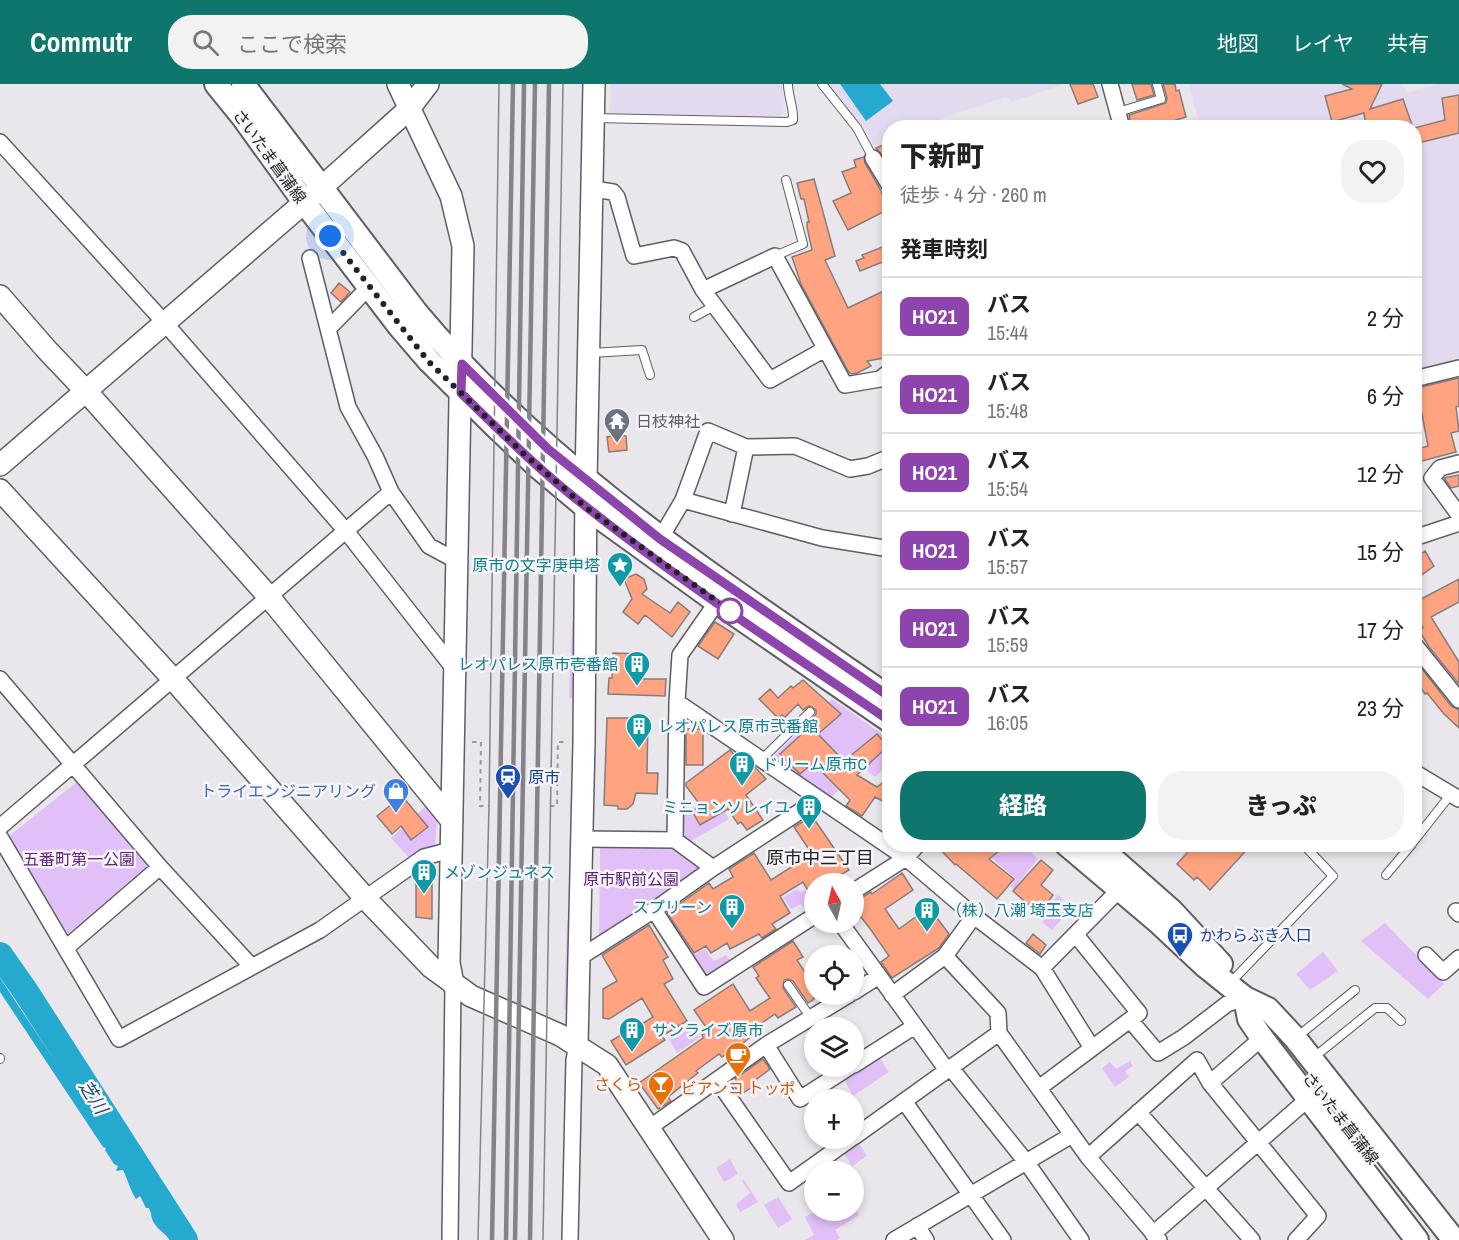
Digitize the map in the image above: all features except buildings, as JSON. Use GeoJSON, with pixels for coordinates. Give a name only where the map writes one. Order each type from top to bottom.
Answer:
{"type":"FeatureCollection","features":[{"type":"Feature","properties":{"kind":"main road","name":"さいたま菖蒲線"},"geometry":{"type":"LineString","coordinates":[[216,84],[462,364],[548,449],[660,539],[882,692]]}},
{"type":"Feature","properties":{"kind":"main road","name":"さいたま菖蒲線"},"geometry":{"type":"LineString","coordinates":[[243,84],[369,287],[429,362],[538,467],[588,509],[717,602],[882,715]]}},
{"type":"Feature","properties":{"kind":"main road","name":"さいたま菖蒲線"},"geometry":{"type":"LineString","coordinates":[[1076,852],[1205,966],[1239,989]]}},
{"type":"Feature","properties":{"kind":"main road","name":"さいたま菖蒲線"},"geometry":{"type":"LineString","coordinates":[[1105,852],[1172,911],[1216,956],[1239,989],[1435,1240]]}},
{"type":"Feature","properties":{"kind":"main road"},"geometry":{"type":"LineString","coordinates":[[1239,989],[1268,1009],[1296,1038],[1454,1240]]}},
{"type":"Feature","properties":{"kind":"main road"},"geometry":{"type":"LineString","coordinates":[[1239,989],[1249,1019],[1262,1038],[1417,1240]]}},
{"type":"Feature","properties":{"kind":"street"},"geometry":{"type":"LineString","coordinates":[[399,84],[451,196],[460,227],[464,266],[449,963],[453,984],[450,1240]]}},
{"type":"Feature","properties":{"kind":"street"},"geometry":{"type":"LineString","coordinates":[[0,465],[409,109],[428,84]]}},
{"type":"Feature","properties":{"kind":"street"},"geometry":{"type":"LineString","coordinates":[[570,1240],[582,839],[594,84]]}},
{"type":"Feature","properties":{"kind":"street"},"geometry":{"type":"LineString","coordinates":[[1110,84],[1120,120]]}},
{"type":"Feature","properties":{"kind":"street"},"geometry":{"type":"LineString","coordinates":[[0,142],[164,322],[346,531],[455,670]]}},
{"type":"Feature","properties":{"kind":"street"},"geometry":{"type":"LineString","coordinates":[[873,158],[882,173]]}},
{"type":"Feature","properties":{"kind":"street"},"geometry":{"type":"LineString","coordinates":[[593,189],[613,192],[617,197],[634,256],[674,248],[682,251],[703,290],[770,380],[825,350]]}},
{"type":"Feature","properties":{"kind":"street"},"geometry":{"type":"LineString","coordinates":[[703,290],[775,256],[844,385],[882,377]]}},
{"type":"Feature","properties":{"kind":"street"},"geometry":{"type":"LineString","coordinates":[[310,258],[348,407],[375,456],[391,492],[429,546],[457,561]]}},
{"type":"Feature","properties":{"kind":"street"},"geometry":{"type":"LineString","coordinates":[[328,329],[369,287]]}},
{"type":"Feature","properties":{"kind":"street"},"geometry":{"type":"LineString","coordinates":[[0,296],[269,597],[452,821]]}},
{"type":"Feature","properties":{"kind":"street"},"geometry":{"type":"LineString","coordinates":[[1422,377],[1459,368]]}},
{"type":"Feature","properties":{"kind":"street"},"geometry":{"type":"LineString","coordinates":[[660,539],[683,500],[708,431],[746,447],[795,446],[850,469],[868,466],[882,460]]}},
{"type":"Feature","properties":{"kind":"street"},"geometry":{"type":"LineString","coordinates":[[732,514],[746,447]]}},
{"type":"Feature","properties":{"kind":"street"},"geometry":{"type":"LineString","coordinates":[[1459,463],[1440,468],[1432,478],[1459,515]]}},
{"type":"Feature","properties":{"kind":"street"},"geometry":{"type":"LineString","coordinates":[[0,490],[173,679],[365,898],[431,967],[471,996],[577,1045],[607,1065],[723,1240]]}},
{"type":"Feature","properties":{"kind":"street"},"geometry":{"type":"LineString","coordinates":[[0,827],[391,492]]}},
{"type":"Feature","properties":{"kind":"street"},"geometry":{"type":"LineString","coordinates":[[683,500],[822,538],[882,548]]}},
{"type":"Feature","properties":{"kind":"street"},"geometry":{"type":"LineString","coordinates":[[1422,535],[1459,523]]}},
{"type":"Feature","properties":{"kind":"street"},"geometry":{"type":"LineString","coordinates":[[675,840],[680,655],[717,602]]}},
{"type":"Feature","properties":{"kind":"street"},"geometry":{"type":"LineString","coordinates":[[1422,654],[1459,699]]}},
{"type":"Feature","properties":{"kind":"street"},"geometry":{"type":"LineString","coordinates":[[0,679],[160,867],[252,967]]}},
{"type":"Feature","properties":{"kind":"street"},"geometry":{"type":"LineString","coordinates":[[677,702],[882,842]]}},
{"type":"Feature","properties":{"kind":"street"},"geometry":{"type":"LineString","coordinates":[[1422,777],[1455,796]]}},
{"type":"Feature","properties":{"kind":"street"},"geometry":{"type":"LineString","coordinates":[[579,958],[819,799]]}},
{"type":"Feature","properties":{"kind":"street"},"geometry":{"type":"LineString","coordinates":[[0,837],[119,1040],[320,930],[424,857],[451,850]]}},
{"type":"Feature","properties":{"kind":"street"},"geometry":{"type":"LineString","coordinates":[[582,839],[675,840],[713,868]]}},
{"type":"Feature","properties":{"kind":"street"},"geometry":{"type":"LineString","coordinates":[[897,852],[974,916],[1042,968],[1092,1048]]}},
{"type":"Feature","properties":{"kind":"street"},"geometry":{"type":"LineString","coordinates":[[864,885],[906,858],[911,852]]}},
{"type":"Feature","properties":{"kind":"street"},"geometry":{"type":"LineString","coordinates":[[66,948],[160,867]]}},
{"type":"Feature","properties":{"kind":"street"},"geometry":{"type":"LineString","coordinates":[[1042,968],[1120,889]]}},
{"type":"Feature","properties":{"kind":"street"},"geometry":{"type":"LineString","coordinates":[[654,910],[704,987],[804,922]]}},
{"type":"Feature","properties":{"kind":"street"},"geometry":{"type":"LineString","coordinates":[[892,995],[945,956],[974,916]]}},
{"type":"Feature","properties":{"kind":"street"},"geometry":{"type":"LineString","coordinates":[[848,933],[944,1066],[950,1067],[1026,1162],[1081,1240]]}},
{"type":"Feature","properties":{"kind":"street"},"geometry":{"type":"LineString","coordinates":[[1039,1088],[1139,1013],[1076,935]]}},
{"type":"Feature","properties":{"kind":"street"},"geometry":{"type":"LineString","coordinates":[[1426,955],[1443,972],[1459,958]]}},
{"type":"Feature","properties":{"kind":"street"},"geometry":{"type":"LineString","coordinates":[[945,956],[998,1013],[999,1033],[1088,1157],[1156,1237],[1205,1189],[1308,1099]]}},
{"type":"Feature","properties":{"kind":"street"},"geometry":{"type":"LineString","coordinates":[[864,985],[879,976]]}},
{"type":"Feature","properties":{"kind":"street"},"geometry":{"type":"LineString","coordinates":[[1130,1020],[1158,1053],[1184,1037],[1227,1004],[1239,989]]}},
{"type":"Feature","properties":{"kind":"street"},"geometry":{"type":"LineString","coordinates":[[813,1017],[832,1005]]}},
{"type":"Feature","properties":{"kind":"street"},"geometry":{"type":"LineString","coordinates":[[649,1128],[766,1045],[804,1022]]}},
{"type":"Feature","properties":{"kind":"street"},"geometry":{"type":"LineString","coordinates":[[864,1058],[915,1026]]}},
{"type":"Feature","properties":{"kind":"street"},"geometry":{"type":"LineString","coordinates":[[864,1130],[999,1033]]}},
{"type":"Feature","properties":{"kind":"street"},"geometry":{"type":"LineString","coordinates":[[1210,1083],[1262,1038]]}},
{"type":"Feature","properties":{"kind":"street"},"geometry":{"type":"LineString","coordinates":[[766,1045],[800,1099],[835,1077]]}},
{"type":"Feature","properties":{"kind":"street"},"geometry":{"type":"LineString","coordinates":[[1088,1157],[1197,1060],[1210,1083],[1318,1216],[1296,1240]]}},
{"type":"Feature","properties":{"kind":"street"},"geometry":{"type":"LineString","coordinates":[[717,1080],[789,1183],[837,1149]]}},
{"type":"Feature","properties":{"kind":"street"},"geometry":{"type":"LineString","coordinates":[[904,1101],[1003,1240]]}},
{"type":"Feature","properties":{"kind":"street"},"geometry":{"type":"LineString","coordinates":[[1138,1112],[1252,1240]]}},
{"type":"Feature","properties":{"kind":"street"},"geometry":{"type":"LineString","coordinates":[[894,1240],[1072,1136]]}},
{"type":"Feature","properties":{"kind":"street"},"geometry":{"type":"LineString","coordinates":[[917,1226],[926,1240]]}},
{"type":"Feature","properties":{"kind":"lane"},"geometry":{"type":"LineString","coordinates":[[594,118],[788,122],[793,120],[793,112],[788,95],[788,84]]}},
{"type":"Feature","properties":{"kind":"lane"},"geometry":{"type":"LineString","coordinates":[[822,84],[856,128],[873,158]]}},
{"type":"Feature","properties":{"kind":"lane"},"geometry":{"type":"LineString","coordinates":[[1118,112],[1161,99],[1157,84]]}},
{"type":"Feature","properties":{"kind":"lane"},"geometry":{"type":"LineString","coordinates":[[775,256],[803,244],[786,180]]}},
{"type":"Feature","properties":{"kind":"lane"},"geometry":{"type":"LineString","coordinates":[[694,317],[714,306]]}},
{"type":"Feature","properties":{"kind":"lane"},"geometry":{"type":"LineString","coordinates":[[590,353],[642,350],[650,375]]}},
{"type":"Feature","properties":{"kind":"lane"},"geometry":{"type":"LineString","coordinates":[[762,759],[810,712]]}},
{"type":"Feature","properties":{"kind":"lane"},"geometry":{"type":"LineString","coordinates":[[1422,833],[1455,796]]}},
{"type":"Feature","properties":{"kind":"lane"},"geometry":{"type":"LineString","coordinates":[[1239,989],[1334,876],[1311,852]]}},
{"type":"Feature","properties":{"kind":"lane"},"geometry":{"type":"LineString","coordinates":[[1386,875],[1405,852]]}},
{"type":"Feature","properties":{"kind":"lane"},"geometry":{"type":"LineString","coordinates":[[788,985],[810,1017]]}},
{"type":"Feature","properties":{"kind":"lane"},"geometry":{"type":"LineString","coordinates":[[1296,1038],[1355,990]]}},
{"type":"Feature","properties":{"kind":"lane"},"geometry":{"type":"LineString","coordinates":[[1312,1059],[1375,1008],[1387,1008],[1401,1021]]}},
{"type":"Feature","properties":{"kind":"path"},"geometry":{"type":"LineString","coordinates":[[481,742],[480,806],[489,806]]}},
{"type":"Feature","properties":{"kind":"path"},"geometry":{"type":"LineString","coordinates":[[550,806],[557,806],[558,742]]}},
{"type":"Feature","properties":{"kind":"shaded area"},"geometry":{"type":"Polygon","coordinates":[[[611,84],[784,84],[783,117],[610,113],[611,84]]]}},
{"type":"Feature","properties":{"kind":"shaded area"},"geometry":{"type":"Polygon","coordinates":[[[828,84],[1064,84],[1012,102],[1006,97],[937,120],[882,120],[882,142],[873,146],[869,134],[828,84]]]}},
{"type":"Feature","properties":{"kind":"shaded area"},"geometry":{"type":"Polygon","coordinates":[[[1188,84],[1402,84],[1407,93],[1437,84],[1459,84],[1459,362],[1422,371],[1422,120],[1198,120],[1188,84]]]}},
{"type":"Feature","properties":{"kind":"green space"},"geometry":{"type":"Polygon","coordinates":[[[572,622],[577,622],[575,698],[569,698],[572,622]]]}},
{"type":"Feature","properties":{"kind":"green space"},"geometry":{"type":"Polygon","coordinates":[[[832,699],[882,734],[882,770],[875,777],[864,769],[831,797],[772,758],[832,699]]]}},
{"type":"Feature","properties":{"kind":"green space","name":"五番町第一公園"},"geometry":{"type":"Polygon","coordinates":[[[77,782],[147,866],[68,934],[9,836],[77,782]]]}},
{"type":"Feature","properties":{"kind":"green space"},"geometry":{"type":"Polygon","coordinates":[[[715,796],[729,819],[691,841],[684,837],[683,814],[715,796]]]}},
{"type":"Feature","properties":{"kind":"green space"},"geometry":{"type":"Polygon","coordinates":[[[427,805],[437,819],[435,848],[410,859],[391,838],[427,805]]]}},
{"type":"Feature","properties":{"kind":"green space","name":"原市駅前公園"},"geometry":{"type":"Polygon","coordinates":[[[600,848],[671,848],[699,864],[699,869],[599,938],[600,848]]]}},
{"type":"Feature","properties":{"kind":"green space"},"geometry":{"type":"Polygon","coordinates":[[[985,852],[1032,852],[1038,859],[1019,882],[1023,887],[1018,893],[1010,886],[1016,879],[985,852]]]}},
{"type":"Feature","properties":{"kind":"green space"},"geometry":{"type":"Polygon","coordinates":[[[798,889],[800,892],[804,890],[804,908],[801,904],[791,909],[783,897],[798,889]]]}},
{"type":"Feature","properties":{"kind":"green space"},"geometry":{"type":"Polygon","coordinates":[[[1058,895],[1063,900],[1060,905],[1068,912],[1052,930],[1042,922],[1045,919],[1041,915],[1058,895]]]}},
{"type":"Feature","properties":{"kind":"green space"},"geometry":{"type":"Polygon","coordinates":[[[572,919],[570,1012],[564,1009],[567,920],[572,919]]]}},
{"type":"Feature","properties":{"kind":"green space"},"geometry":{"type":"Polygon","coordinates":[[[1385,923],[1444,984],[1428,999],[1361,941],[1385,923]]]}},
{"type":"Feature","properties":{"kind":"green space"},"geometry":{"type":"Polygon","coordinates":[[[684,940],[693,955],[705,949],[714,961],[726,955],[731,962],[708,976],[704,974],[681,942],[684,940]]]}},
{"type":"Feature","properties":{"kind":"green space"},"geometry":{"type":"Polygon","coordinates":[[[1323,952],[1338,971],[1310,990],[1296,974],[1323,952]]]}},
{"type":"Feature","properties":{"kind":"green space"},"geometry":{"type":"Polygon","coordinates":[[[690,1022],[700,1037],[677,1053],[667,1036],[690,1022]]]}},
{"type":"Feature","properties":{"kind":"green space"},"geometry":{"type":"Polygon","coordinates":[[[879,1057],[889,1072],[864,1089],[849,1089],[844,1079],[864,1077],[864,1066],[879,1057]]]}},
{"type":"Feature","properties":{"kind":"green space"},"geometry":{"type":"Polygon","coordinates":[[[1130,1061],[1133,1066],[1125,1071],[1129,1077],[1115,1087],[1102,1068],[1110,1062],[1116,1069],[1130,1061]]]}},
{"type":"Feature","properties":{"kind":"green space"},"geometry":{"type":"Polygon","coordinates":[[[848,1149],[863,1149],[867,1156],[860,1161],[849,1161],[843,1152],[848,1149]]]}},
{"type":"Feature","properties":{"kind":"green space"},"geometry":{"type":"Polygon","coordinates":[[[730,1159],[738,1174],[724,1182],[716,1168],[730,1159]]]}},
{"type":"Feature","properties":{"kind":"green space"},"geometry":{"type":"Polygon","coordinates":[[[744,1180],[758,1202],[740,1212],[736,1204],[750,1193],[742,1181],[744,1180]]]}},
{"type":"Feature","properties":{"kind":"green space"},"geometry":{"type":"Polygon","coordinates":[[[778,1197],[792,1219],[778,1228],[764,1205],[778,1197]]]}},
{"type":"Feature","properties":{"kind":"green space"},"geometry":{"type":"Polygon","coordinates":[[[807,1221],[849,1221],[835,1230],[840,1238],[836,1240],[805,1240],[814,1235],[807,1221]]]}},
{"type":"Feature","properties":{"kind":"water"},"geometry":{"type":"Polygon","coordinates":[[[840,84],[880,84],[893,101],[866,121],[840,84]]]}},
{"type":"Feature","properties":{"kind":"water"},"geometry":{"type":"Polygon","coordinates":[[[0,978],[71,1085],[77,1079],[83,1078],[85,1087],[79,1090],[76,1086],[73,1088],[84,1099],[100,1126],[111,1137],[131,1166],[136,1168],[134,1172],[170,1230],[173,1230],[176,1240],[170,1240],[155,1225],[149,1208],[146,1208],[140,1196],[136,1199],[134,1196],[123,1170],[116,1171],[118,1166],[114,1164],[106,1148],[103,1147],[0,992],[0,978]]]}},
{"type":"Feature","properties":{"kind":"waterway","name":"芝川"},"geometry":{"type":"LineString","coordinates":[[0,955],[185,1240]]}},
{"type":"Feature","properties":{"kind":"tram line"},"geometry":{"type":"LineString","coordinates":[[478,1240],[489,806],[499,84]]}},
{"type":"Feature","properties":{"kind":"tram line"},"geometry":{"type":"LineString","coordinates":[[543,1240],[563,84]]}},
{"type":"Feature","properties":{"kind":"railway"},"geometry":{"type":"LineString","coordinates":[[492,1240],[513,84]]}},
{"type":"Feature","properties":{"kind":"railway"},"geometry":{"type":"LineString","coordinates":[[506,1240],[524,84]]}},
{"type":"Feature","properties":{"kind":"railway"},"geometry":{"type":"LineString","coordinates":[[515,1240],[535,84]]}},
{"type":"Feature","properties":{"kind":"railway"},"geometry":{"type":"LineString","coordinates":[[530,1240],[549,84]]}},
{"type":"Feature","properties":{"kind":"bus line","name":"HO21"},"geometry":{"type":"LineString","coordinates":[[882,692],[660,539],[548,449],[462,364],[461,393],[538,467],[588,509],[699,590],[882,716]]}},
{"type":"Feature","properties":{"kind":"place","name":"日枝神社"},"geometry":{"type":"Point","coordinates":[617,444]}},
{"type":"Feature","properties":{"kind":"place","name":"原市の文字庚申塔"},"geometry":{"type":"Point","coordinates":[620,588]}},
{"type":"Feature","properties":{"kind":"place","name":"レオパレス原市壱番館"},"geometry":{"type":"Point","coordinates":[637,687]}},
{"type":"Feature","properties":{"kind":"place","name":"レオパレス原市弐番館"},"geometry":{"type":"Point","coordinates":[639,749]}},
{"type":"Feature","properties":{"kind":"place","name":"ドリーム原市C"},"geometry":{"type":"Point","coordinates":[742,787]}},
{"type":"Feature","properties":{"kind":"place","name":"原市"},"geometry":{"type":"Point","coordinates":[508,800]}},
{"type":"Feature","properties":{"kind":"place","name":"トライエンジニアリング"},"geometry":{"type":"Point","coordinates":[396,814]}},
{"type":"Feature","properties":{"kind":"place","name":"ミニョンソレイユ"},"geometry":{"type":"Point","coordinates":[809,830]}},
{"type":"Feature","properties":{"kind":"place","name":"メゾンジュネス"},"geometry":{"type":"Point","coordinates":[424,895]}},
{"type":"Feature","properties":{"kind":"place","name":"スプリーン"},"geometry":{"type":"Point","coordinates":[732,930]}},
{"type":"Feature","properties":{"kind":"place","name":"（株）八潮 埼玉支店"},"geometry":{"type":"Point","coordinates":[927,933]}},
{"type":"Feature","properties":{"kind":"place","name":"かわらぶき入口"},"geometry":{"type":"Point","coordinates":[1180,958]}},
{"type":"Feature","properties":{"kind":"place","name":"サンライズ原市"},"geometry":{"type":"Point","coordinates":[632,1053]}},
{"type":"Feature","properties":{"kind":"place","name":"ビアンコ トッポ"},"geometry":{"type":"Point","coordinates":[738,1078]}},
{"type":"Feature","properties":{"kind":"place","name":"さくら"},"geometry":{"type":"Point","coordinates":[661,1107]}},
{"type":"Feature","properties":{"kind":"district","name":"原市中三丁目"},"geometry":{"type":"Point","coordinates":[820,858]}},
{"type":"Feature","properties":{"kind":"route"},"geometry":{"type":"LineString","coordinates":[[330,236],[429,362],[496,428],[588,509],[732,612],[730,611]]}}]}
